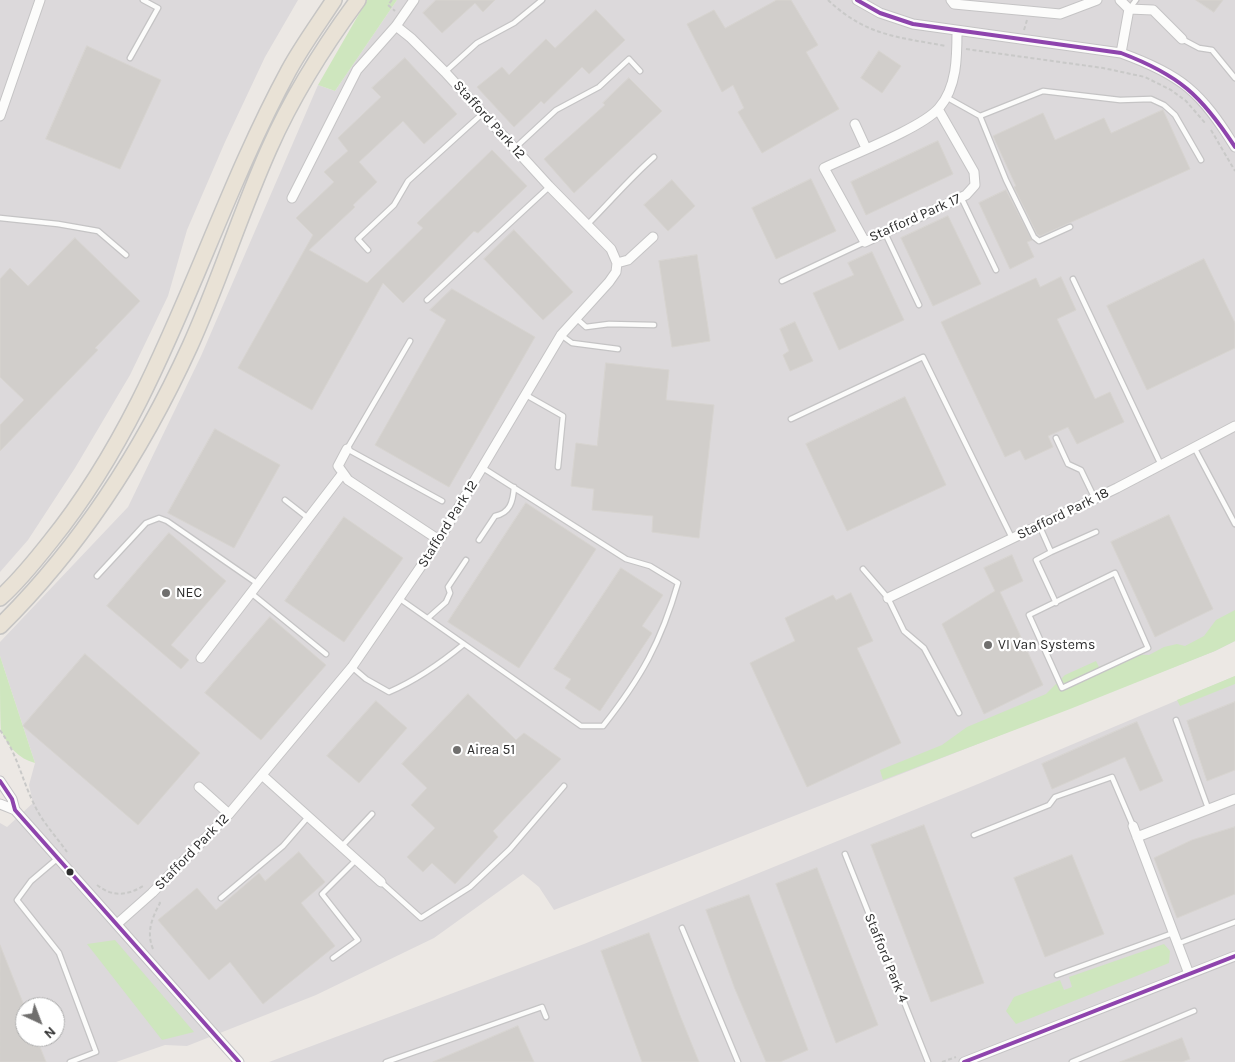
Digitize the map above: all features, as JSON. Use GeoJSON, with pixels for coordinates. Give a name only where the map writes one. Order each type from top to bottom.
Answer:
{"type":"FeatureCollection","features":[{"type":"Feature","properties":{"kind":"highway"},"geometry":{"type":"LineString","coordinates":[[0,598],[35,561],[77,508],[116,448],[171,338],[250,151],[289,69],[334,0]]}},
{"type":"Feature","properties":{"kind":"highway"},"geometry":{"type":"LineString","coordinates":[[0,626],[64,557],[92,520],[130,462],[190,346],[269,148],[310,73],[358,0]]}},
{"type":"Feature","properties":{"kind":"street"},"geometry":{"type":"LineString","coordinates":[[0,116],[40,0]]}},
{"type":"Feature","properties":{"kind":"street"},"geometry":{"type":"LineString","coordinates":[[292,198],[357,70],[396,26],[414,0]]}},
{"type":"Feature","properties":{"kind":"street"},"geometry":{"type":"LineString","coordinates":[[857,0],[880,13],[913,24],[957,32],[1120,53],[1172,75],[1197,93],[1218,120],[1235,147]]}},
{"type":"Feature","properties":{"kind":"street"},"geometry":{"type":"LineString","coordinates":[[951,0],[954,4],[1060,14],[1097,0]]}},
{"type":"Feature","properties":{"kind":"street"},"geometry":{"type":"LineString","coordinates":[[1120,0],[1129,9],[1153,10],[1182,38]]}},
{"type":"Feature","properties":{"kind":"street"},"geometry":{"type":"LineString","coordinates":[[1120,53],[1129,9]]}},
{"type":"Feature","properties":{"kind":"street","name":"Stafford Park 12"},"geometry":{"type":"LineString","coordinates":[[117,924],[152,893],[229,814],[352,667],[439,540],[484,468],[561,335],[616,272],[618,263],[612,249],[549,186],[445,72],[411,38],[396,26]]}},
{"type":"Feature","properties":{"kind":"street","name":"Stafford Park 17"},"geometry":{"type":"LineString","coordinates":[[938,109],[974,172],[975,185],[961,197],[865,242],[824,168],[916,124],[938,109],[946,97],[956,68],[957,32]]}},
{"type":"Feature","properties":{"kind":"street"},"geometry":{"type":"LineString","coordinates":[[855,124],[866,148]]}},
{"type":"Feature","properties":{"kind":"street"},"geometry":{"type":"LineString","coordinates":[[618,263],[628,260],[653,237]]}},
{"type":"Feature","properties":{"kind":"street","name":"Stafford Park 18"},"geometry":{"type":"LineString","coordinates":[[888,598],[1095,499],[1235,426]]}},
{"type":"Feature","properties":{"kind":"street"},"geometry":{"type":"LineString","coordinates":[[347,448],[338,466],[348,480],[439,540]]}},
{"type":"Feature","properties":{"kind":"street"},"geometry":{"type":"LineString","coordinates":[[202,658],[343,473]]}},
{"type":"Feature","properties":{"kind":"street"},"geometry":{"type":"LineString","coordinates":[[262,775],[381,882]]}},
{"type":"Feature","properties":{"kind":"street"},"geometry":{"type":"LineString","coordinates":[[0,781],[16,810],[239,1062]]}},
{"type":"Feature","properties":{"kind":"street"},"geometry":{"type":"LineString","coordinates":[[200,788],[229,814]]}},
{"type":"Feature","properties":{"kind":"street"},"geometry":{"type":"LineString","coordinates":[[1137,837],[1235,799]]}},
{"type":"Feature","properties":{"kind":"street"},"geometry":{"type":"LineString","coordinates":[[0,804],[16,810]]}},
{"type":"Feature","properties":{"kind":"street"},"geometry":{"type":"LineString","coordinates":[[1133,826],[1189,974]]}},
{"type":"Feature","properties":{"kind":"street"},"geometry":{"type":"LineString","coordinates":[[964,1062],[986,1058],[1235,956]]}},
{"type":"Feature","properties":{"kind":"lane"},"geometry":{"type":"LineString","coordinates":[[130,58],[158,8],[143,0]]}},
{"type":"Feature","properties":{"kind":"lane"},"geometry":{"type":"LineString","coordinates":[[445,72],[477,43],[514,23],[542,0]]}},
{"type":"Feature","properties":{"kind":"lane"},"geometry":{"type":"LineString","coordinates":[[1129,9],[1136,0]]}},
{"type":"Feature","properties":{"kind":"lane"},"geometry":{"type":"LineString","coordinates":[[1182,38],[1199,48],[1212,50],[1235,78]]}},
{"type":"Feature","properties":{"kind":"lane"},"geometry":{"type":"LineString","coordinates":[[514,148],[556,110],[599,87],[629,60],[640,71]]}},
{"type":"Feature","properties":{"kind":"lane"},"geometry":{"type":"LineString","coordinates":[[980,116],[1042,91],[1120,100],[1151,99],[1175,115],[1201,160]]}},
{"type":"Feature","properties":{"kind":"lane"},"geometry":{"type":"LineString","coordinates":[[946,97],[980,116],[1006,180],[1034,237],[1039,241],[1070,227]]}},
{"type":"Feature","properties":{"kind":"lane"},"geometry":{"type":"LineString","coordinates":[[368,250],[358,239],[394,205],[408,181],[482,114]]}},
{"type":"Feature","properties":{"kind":"lane"},"geometry":{"type":"LineString","coordinates":[[587,225],[622,191],[633,175],[654,157]]}},
{"type":"Feature","properties":{"kind":"lane"},"geometry":{"type":"LineString","coordinates":[[427,300],[549,186]]}},
{"type":"Feature","properties":{"kind":"lane"},"geometry":{"type":"LineString","coordinates":[[961,197],[996,270]]}},
{"type":"Feature","properties":{"kind":"lane"},"geometry":{"type":"LineString","coordinates":[[0,218],[58,224],[98,231],[126,254]]}},
{"type":"Feature","properties":{"kind":"lane"},"geometry":{"type":"LineString","coordinates":[[885,233],[919,305]]}},
{"type":"Feature","properties":{"kind":"lane"},"geometry":{"type":"LineString","coordinates":[[782,281],[865,242]]}},
{"type":"Feature","properties":{"kind":"lane"},"geometry":{"type":"LineString","coordinates":[[1073,279],[1161,465]]}},
{"type":"Feature","properties":{"kind":"lane"},"geometry":{"type":"LineString","coordinates":[[576,318],[586,327],[609,324],[654,325]]}},
{"type":"Feature","properties":{"kind":"lane"},"geometry":{"type":"LineString","coordinates":[[561,335],[572,343],[618,349]]}},
{"type":"Feature","properties":{"kind":"lane"},"geometry":{"type":"LineString","coordinates":[[410,341],[347,448],[442,501]]}},
{"type":"Feature","properties":{"kind":"lane"},"geometry":{"type":"LineString","coordinates":[[791,419],[923,357],[1012,538]]}},
{"type":"Feature","properties":{"kind":"lane"},"geometry":{"type":"LineString","coordinates":[[525,395],[562,416],[558,467]]}},
{"type":"Feature","properties":{"kind":"lane"},"geometry":{"type":"LineString","coordinates":[[1056,438],[1068,464],[1081,470],[1095,499]]}},
{"type":"Feature","properties":{"kind":"lane"},"geometry":{"type":"LineString","coordinates":[[1194,447],[1235,524]]}},
{"type":"Feature","properties":{"kind":"lane"},"geometry":{"type":"LineString","coordinates":[[400,599],[581,726],[602,726],[631,690],[653,654],[678,583],[650,566],[626,559],[484,468]]}},
{"type":"Feature","properties":{"kind":"lane"},"geometry":{"type":"LineString","coordinates":[[479,540],[495,516],[502,515],[511,505],[514,487]]}},
{"type":"Feature","properties":{"kind":"lane"},"geometry":{"type":"LineString","coordinates":[[285,500],[308,518]]}},
{"type":"Feature","properties":{"kind":"lane"},"geometry":{"type":"LineString","coordinates":[[97,576],[146,523],[159,518],[168,521],[258,584]]}},
{"type":"Feature","properties":{"kind":"lane"},"geometry":{"type":"LineString","coordinates":[[1039,525],[1051,552]]}},
{"type":"Feature","properties":{"kind":"lane"},"geometry":{"type":"LineString","coordinates":[[1056,603],[1036,560],[1096,532]]}},
{"type":"Feature","properties":{"kind":"lane"},"geometry":{"type":"LineString","coordinates":[[428,618],[446,602],[450,593],[448,587],[466,560]]}},
{"type":"Feature","properties":{"kind":"lane"},"geometry":{"type":"LineString","coordinates":[[863,569],[888,598],[904,631],[910,639],[924,648],[959,713]]}},
{"type":"Feature","properties":{"kind":"lane"},"geometry":{"type":"LineString","coordinates":[[1115,573],[1148,648],[1062,688],[1029,615],[1056,603],[1115,573]]}},
{"type":"Feature","properties":{"kind":"lane"},"geometry":{"type":"LineString","coordinates":[[251,594],[326,654]]}},
{"type":"Feature","properties":{"kind":"lane"},"geometry":{"type":"LineString","coordinates":[[352,667],[366,679],[389,692],[407,684],[446,660],[464,644]]}},
{"type":"Feature","properties":{"kind":"lane"},"geometry":{"type":"LineString","coordinates":[[1176,720],[1208,808]]}},
{"type":"Feature","properties":{"kind":"lane"},"geometry":{"type":"LineString","coordinates":[[974,835],[1049,805],[1055,797],[1112,777],[1133,826]]}},
{"type":"Feature","properties":{"kind":"lane"},"geometry":{"type":"LineString","coordinates":[[381,882],[421,918],[470,887],[510,850],[564,786]]}},
{"type":"Feature","properties":{"kind":"lane"},"geometry":{"type":"LineString","coordinates":[[342,846],[372,814]]}},
{"type":"Feature","properties":{"kind":"lane"},"geometry":{"type":"LineString","coordinates":[[221,898],[283,846],[309,816]]}},
{"type":"Feature","properties":{"kind":"lane","name":"Stafford Park 4"},"geometry":{"type":"LineString","coordinates":[[845,854],[928,1062]]}},
{"type":"Feature","properties":{"kind":"lane"},"geometry":{"type":"LineString","coordinates":[[59,857],[31,881],[17,900],[59,953],[96,1052],[70,1062]]}},
{"type":"Feature","properties":{"kind":"lane"},"geometry":{"type":"LineString","coordinates":[[333,958],[358,940],[322,894],[356,859]]}},
{"type":"Feature","properties":{"kind":"lane"},"geometry":{"type":"LineString","coordinates":[[1177,944],[1235,922]]}},
{"type":"Feature","properties":{"kind":"lane"},"geometry":{"type":"LineString","coordinates":[[682,928],[738,1062]]}},
{"type":"Feature","properties":{"kind":"lane"},"geometry":{"type":"LineString","coordinates":[[1057,975],[1173,933]]}},
{"type":"Feature","properties":{"kind":"lane"},"geometry":{"type":"LineString","coordinates":[[386,1062],[542,1006],[546,1017]]}},
{"type":"Feature","properties":{"kind":"lane"},"geometry":{"type":"LineString","coordinates":[[1072,1062],[1194,1011]]}},
{"type":"Feature","properties":{"kind":"path"},"geometry":{"type":"LineString","coordinates":[[388,5],[392,0]]}},
{"type":"Feature","properties":{"kind":"path"},"geometry":{"type":"LineString","coordinates":[[828,0],[851,20],[875,32],[957,49],[1103,68],[1145,78],[1159,84],[1186,101],[1209,128],[1235,171]]}},
{"type":"Feature","properties":{"kind":"path"},"geometry":{"type":"LineString","coordinates":[[1022,40],[1029,11]]}},
{"type":"Feature","properties":{"kind":"path"},"geometry":{"type":"LineString","coordinates":[[0,730],[17,758],[34,804],[47,827],[69,854]]}},
{"type":"Feature","properties":{"kind":"path"},"geometry":{"type":"LineString","coordinates":[[93,882],[113,894],[130,894],[144,886],[152,893],[160,903],[151,919],[149,940],[155,953]]}},
{"type":"Feature","properties":{"kind":"shaded area"},"geometry":{"type":"Polygon","coordinates":[[[0,0],[298,0],[265,57],[225,142],[187,230],[168,296],[130,375],[75,468],[28,540],[0,572],[0,0]]]}},
{"type":"Feature","properties":{"kind":"shaded area"},"geometry":{"type":"Polygon","coordinates":[[[397,0],[1235,0],[1235,641],[1215,651],[554,910],[539,887],[523,874],[434,938],[316,995],[187,1046],[165,1045],[116,1062],[0,1062],[0,823],[7,827],[33,803],[29,785],[35,763],[0,656],[0,642],[128,507],[201,356],[318,85],[335,91],[397,0]]]}},
{"type":"Feature","properties":{"kind":"shaded area"},"geometry":{"type":"Polygon","coordinates":[[[1235,676],[1235,1062],[269,1062],[584,944],[978,784],[1235,676]]]}},
{"type":"Feature","properties":{"kind":"green space"},"geometry":{"type":"Polygon","coordinates":[[[367,0],[397,0],[335,91],[318,85],[367,0]]]}},
{"type":"Feature","properties":{"kind":"green space"},"geometry":{"type":"Polygon","coordinates":[[[1235,610],[1235,641],[1215,651],[1070,709],[883,780],[880,770],[942,745],[967,727],[1046,694],[1065,675],[1096,661],[1099,667],[1129,654],[1149,655],[1164,647],[1177,644],[1185,646],[1204,636],[1216,620],[1235,610]]]}},
{"type":"Feature","properties":{"kind":"green space"},"geometry":{"type":"Polygon","coordinates":[[[0,656],[35,763],[14,751],[1,730],[0,656]]]}},
{"type":"Feature","properties":{"kind":"green space"},"geometry":{"type":"Polygon","coordinates":[[[1235,676],[1235,684],[1180,706],[1177,700],[1235,676]]]}},
{"type":"Feature","properties":{"kind":"green space"},"geometry":{"type":"Polygon","coordinates":[[[115,940],[194,1032],[162,1040],[87,944],[115,940]]]}},
{"type":"Feature","properties":{"kind":"green space"},"geometry":{"type":"Polygon","coordinates":[[[1164,944],[1170,951],[1169,963],[1016,1024],[1006,1011],[1014,997],[1060,980],[1064,990],[1072,987],[1069,977],[1164,944]]]}},
{"type":"Feature","properties":{"kind":"building"},"geometry":{"type":"Polygon","coordinates":[[[436,0],[495,0],[483,12],[475,3],[442,33],[423,13],[436,0]]]}},
{"type":"Feature","properties":{"kind":"building"},"geometry":{"type":"Polygon","coordinates":[[[777,0],[791,0],[818,45],[806,52],[839,109],[762,153],[738,112],[744,108],[733,85],[722,92],[687,24],[714,10],[725,28],[777,0]]]}},
{"type":"Feature","properties":{"kind":"building"},"geometry":{"type":"Polygon","coordinates":[[[1196,0],[1223,0],[1214,12],[1196,0]]]}},
{"type":"Feature","properties":{"kind":"building"},"geometry":{"type":"Polygon","coordinates":[[[596,10],[625,40],[589,74],[582,67],[544,104],[541,101],[514,127],[477,87],[502,67],[509,75],[546,39],[555,48],[596,10]]]}},
{"type":"Feature","properties":{"kind":"building"},"geometry":{"type":"Polygon","coordinates":[[[87,46],[161,80],[120,169],[46,139],[87,46]]]}},
{"type":"Feature","properties":{"kind":"building"},"geometry":{"type":"Polygon","coordinates":[[[879,51],[901,66],[882,93],[861,78],[879,51]]]}},
{"type":"Feature","properties":{"kind":"building"},"geometry":{"type":"Polygon","coordinates":[[[405,58],[457,114],[424,144],[403,121],[359,162],[377,182],[353,205],[355,207],[309,250],[367,283],[423,228],[417,223],[492,150],[527,186],[478,233],[474,231],[403,303],[383,283],[312,410],[238,368],[313,235],[296,218],[334,182],[324,172],[348,151],[338,138],[381,97],[372,88],[405,58]]]}},
{"type":"Feature","properties":{"kind":"building"},"geometry":{"type":"Polygon","coordinates":[[[629,78],[662,111],[574,193],[544,159],[605,105],[603,103],[629,78]]]}},
{"type":"Feature","properties":{"kind":"building"},"geometry":{"type":"Polygon","coordinates":[[[1163,110],[1190,169],[1040,236],[1037,234],[1014,187],[1016,186],[993,136],[1043,113],[1055,140],[1104,118],[1111,133],[1163,110]]]}},
{"type":"Feature","properties":{"kind":"building"},"geometry":{"type":"Polygon","coordinates":[[[938,141],[953,174],[866,215],[851,182],[938,141]]]}},
{"type":"Feature","properties":{"kind":"building"},"geometry":{"type":"Polygon","coordinates":[[[811,179],[836,231],[776,259],[752,208],[811,179]]]}},
{"type":"Feature","properties":{"kind":"building"},"geometry":{"type":"Polygon","coordinates":[[[672,180],[695,206],[668,231],[644,205],[672,180]]]}},
{"type":"Feature","properties":{"kind":"building"},"geometry":{"type":"Polygon","coordinates":[[[1006,190],[1032,240],[1027,242],[1034,257],[1010,269],[979,203],[1006,190]]]}},
{"type":"Feature","properties":{"kind":"building"},"geometry":{"type":"Polygon","coordinates":[[[948,216],[981,284],[933,306],[901,238],[948,216]]]}},
{"type":"Feature","properties":{"kind":"building"},"geometry":{"type":"Polygon","coordinates":[[[514,230],[573,292],[543,320],[484,259],[514,230]]]}},
{"type":"Feature","properties":{"kind":"building"},"geometry":{"type":"Polygon","coordinates":[[[75,238],[140,301],[95,348],[98,350],[0,451],[0,425],[24,400],[0,377],[0,279],[10,268],[28,286],[75,238]]]}},
{"type":"Feature","properties":{"kind":"building"},"geometry":{"type":"Polygon","coordinates":[[[872,252],[904,320],[839,350],[813,293],[854,275],[848,263],[872,252]]]}},
{"type":"Feature","properties":{"kind":"building"},"geometry":{"type":"Polygon","coordinates":[[[697,255],[710,341],[672,347],[659,261],[697,255]]]}},
{"type":"Feature","properties":{"kind":"building"},"geometry":{"type":"Polygon","coordinates":[[[1204,259],[1235,323],[1235,348],[1147,390],[1107,306],[1204,259]]]}},
{"type":"Feature","properties":{"kind":"building"},"geometry":{"type":"Polygon","coordinates":[[[1061,277],[1076,310],[1057,319],[1095,399],[1110,392],[1124,422],[1077,444],[1068,427],[1048,436],[1053,447],[1025,460],[1020,450],[1005,457],[941,322],[1036,278],[1040,287],[1061,277]]]}},
{"type":"Feature","properties":{"kind":"building"},"geometry":{"type":"Polygon","coordinates":[[[452,289],[535,337],[449,487],[375,445],[446,320],[430,310],[452,289]]]}},
{"type":"Feature","properties":{"kind":"building"},"geometry":{"type":"Polygon","coordinates":[[[795,322],[813,361],[790,371],[783,355],[789,351],[780,329],[795,322]]]}},
{"type":"Feature","properties":{"kind":"building"},"geometry":{"type":"Polygon","coordinates":[[[606,363],[669,370],[666,400],[714,405],[699,538],[652,532],[653,516],[592,510],[594,489],[571,486],[576,443],[597,446],[606,363]]]}},
{"type":"Feature","properties":{"kind":"building"},"geometry":{"type":"Polygon","coordinates":[[[905,397],[946,485],[847,531],[806,444],[905,397]]]}},
{"type":"Feature","properties":{"kind":"building"},"geometry":{"type":"Polygon","coordinates":[[[215,429],[280,465],[234,548],[168,513],[215,429]]]}},
{"type":"Feature","properties":{"kind":"building"},"geometry":{"type":"Polygon","coordinates":[[[526,503],[596,549],[519,668],[448,622],[526,503]]]}},
{"type":"Feature","properties":{"kind":"building"},"geometry":{"type":"Polygon","coordinates":[[[1169,515],[1213,609],[1155,637],[1111,542],[1169,515]]]}},
{"type":"Feature","properties":{"kind":"building"},"geometry":{"type":"Polygon","coordinates":[[[344,517],[403,558],[344,642],[285,601],[344,517]]]}},
{"type":"Feature","properties":{"kind":"building","name":"NEC"},"geometry":{"type":"Polygon","coordinates":[[[169,533],[226,581],[171,645],[189,660],[181,669],[107,606],[169,533]]]}},
{"type":"Feature","properties":{"kind":"building"},"geometry":{"type":"Polygon","coordinates":[[[1012,555],[1023,581],[1000,592],[1043,685],[984,714],[942,624],[995,591],[984,568],[1012,555]]]}},
{"type":"Feature","properties":{"kind":"building"},"geometry":{"type":"Polygon","coordinates":[[[621,568],[663,595],[642,626],[652,633],[600,711],[565,688],[571,679],[554,669],[621,568]]]}},
{"type":"Feature","properties":{"kind":"building"},"geometry":{"type":"Polygon","coordinates":[[[851,593],[873,641],[857,648],[901,743],[807,787],[750,663],[795,641],[785,618],[833,595],[836,600],[851,593]]]}},
{"type":"Feature","properties":{"kind":"building"},"geometry":{"type":"Polygon","coordinates":[[[270,617],[326,665],[261,740],[205,693],[270,617]]]}},
{"type":"Feature","properties":{"kind":"building"},"geometry":{"type":"Polygon","coordinates":[[[85,654],[200,753],[138,825],[23,726],[85,654]]]}},
{"type":"Feature","properties":{"kind":"building"},"geometry":{"type":"Polygon","coordinates":[[[468,694],[516,740],[524,733],[561,759],[493,831],[498,837],[455,884],[432,863],[423,872],[407,857],[435,828],[411,805],[427,788],[402,764],[468,694]]]}},
{"type":"Feature","properties":{"kind":"building"},"geometry":{"type":"Polygon","coordinates":[[[376,701],[407,728],[359,783],[327,756],[376,701]]]}},
{"type":"Feature","properties":{"kind":"building"},"geometry":{"type":"Polygon","coordinates":[[[1235,702],[1235,770],[1207,781],[1187,721],[1235,702]]]}},
{"type":"Feature","properties":{"kind":"building"},"geometry":{"type":"Polygon","coordinates":[[[1137,722],[1163,781],[1140,791],[1125,757],[1052,789],[1042,764],[1137,722]]]}},
{"type":"Feature","properties":{"kind":"building"},"geometry":{"type":"Polygon","coordinates":[[[924,825],[984,983],[931,1002],[871,845],[924,825]]]}},
{"type":"Feature","properties":{"kind":"building"},"geometry":{"type":"Polygon","coordinates":[[[1235,827],[1235,894],[1177,918],[1154,858],[1192,840],[1235,827]]]}},
{"type":"Feature","properties":{"kind":"building"},"geometry":{"type":"Polygon","coordinates":[[[299,852],[325,882],[301,903],[335,946],[263,1004],[230,962],[209,980],[158,920],[197,888],[216,910],[259,873],[265,881],[299,852]]]}},
{"type":"Feature","properties":{"kind":"building"},"geometry":{"type":"Polygon","coordinates":[[[1072,855],[1104,934],[1045,957],[1014,878],[1072,855]]]}},
{"type":"Feature","properties":{"kind":"building"},"geometry":{"type":"Polygon","coordinates":[[[817,868],[878,1025],[836,1043],[776,884],[817,868]]]}},
{"type":"Feature","properties":{"kind":"building"},"geometry":{"type":"Polygon","coordinates":[[[749,895],[808,1050],[780,1062],[766,1062],[735,989],[706,910],[749,895]]]}},
{"type":"Feature","properties":{"kind":"building"},"geometry":{"type":"Polygon","coordinates":[[[649,933],[699,1062],[642,1062],[601,951],[649,933]]]}},
{"type":"Feature","properties":{"kind":"building"},"geometry":{"type":"Polygon","coordinates":[[[0,945],[21,997],[15,997],[15,1047],[40,1047],[46,1062],[0,1062],[0,945]]]}},
{"type":"Feature","properties":{"kind":"building"},"geometry":{"type":"Polygon","coordinates":[[[518,1026],[534,1062],[433,1062],[518,1026]]]}},
{"type":"Feature","properties":{"kind":"building"},"geometry":{"type":"Polygon","coordinates":[[[1182,1038],[1190,1059],[1182,1062],[1120,1062],[1182,1038]]]}},
{"type":"Feature","properties":{"kind":"transit line"},"geometry":{"type":"LineString","coordinates":[[857,0],[880,13],[913,24],[1121,53],[1158,70],[1187,89],[1211,113],[1235,147]]}},
{"type":"Feature","properties":{"kind":"transit line"},"geometry":{"type":"LineString","coordinates":[[0,781],[12,799],[15,810],[239,1062]]}},
{"type":"Feature","properties":{"kind":"transit line"},"geometry":{"type":"LineString","coordinates":[[964,1062],[1235,956]]}},
{"type":"Feature","properties":{"kind":"place","name":"NEC"},"geometry":{"type":"Point","coordinates":[166,593]}},
{"type":"Feature","properties":{"kind":"place","name":"VI Van Systems"},"geometry":{"type":"Point","coordinates":[988,645]}},
{"type":"Feature","properties":{"kind":"place","name":"Airea 51"},"geometry":{"type":"Point","coordinates":[457,750]}}]}
